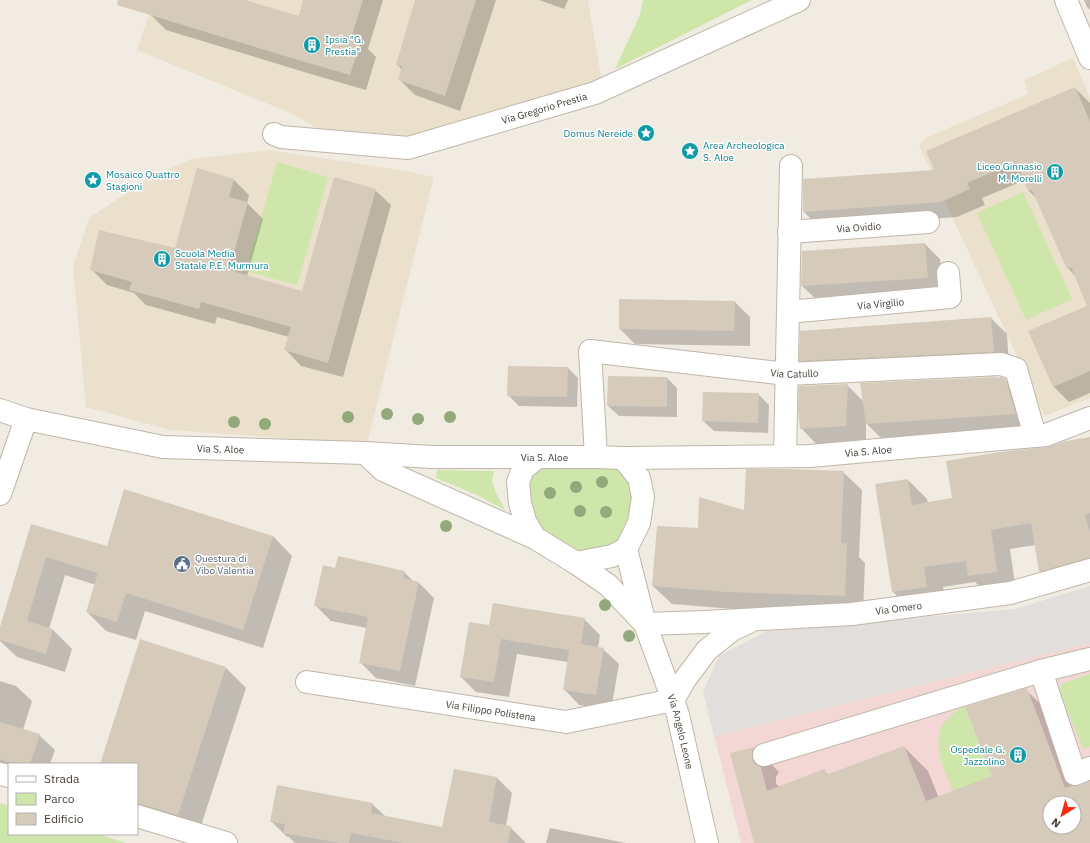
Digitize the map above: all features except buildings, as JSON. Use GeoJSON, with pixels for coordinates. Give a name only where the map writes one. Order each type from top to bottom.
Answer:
{"type":"FeatureCollection","features":[{"type":"Feature","properties":{"kind":"street","name":"Via Gregorio Prestia"},"geometry":{"type":"LineString","coordinates":[[274,134],[281,137],[408,148],[595,93],[799,0]]}},
{"type":"Feature","properties":{"kind":"street"},"geometry":{"type":"LineString","coordinates":[[1066,0],[1090,58]]}},
{"type":"Feature","properties":{"kind":"street"},"geometry":{"type":"LineString","coordinates":[[785,456],[791,166]]}},
{"type":"Feature","properties":{"kind":"street","name":"Via Ovidio"},"geometry":{"type":"LineString","coordinates":[[789,232],[928,222]]}},
{"type":"Feature","properties":{"kind":"street","name":"Via Virgilio"},"geometry":{"type":"LineString","coordinates":[[788,312],[950,296],[948,273]]}},
{"type":"Feature","properties":{"kind":"street","name":"Via Catullo"},"geometry":{"type":"LineString","coordinates":[[596,457],[590,352],[787,374],[1001,364],[1016,369],[1035,436]]}},
{"type":"Feature","properties":{"kind":"street","name":"Via S. Aloe"},"geometry":{"type":"LineString","coordinates":[[0,410],[26,419],[163,447],[365,453],[432,457],[623,458],[810,456],[1046,435],[1090,418]]}},
{"type":"Feature","properties":{"kind":"street"},"geometry":{"type":"LineString","coordinates":[[0,494],[26,419]]}},
{"type":"Feature","properties":{"kind":"street"},"geometry":{"type":"LineString","coordinates":[[365,453],[383,470],[535,538],[576,563],[608,585],[645,624]]}},
{"type":"Feature","properties":{"kind":"street"},"geometry":{"type":"LineString","coordinates":[[535,538],[525,521],[520,503],[518,482],[523,469],[538,457]]}},
{"type":"Feature","properties":{"kind":"street"},"geometry":{"type":"LineString","coordinates":[[576,563],[612,556],[626,549],[638,523],[644,497],[639,478],[623,458]]}},
{"type":"Feature","properties":{"kind":"street","name":"Via Angelo Leone"},"geometry":{"type":"LineString","coordinates":[[626,549],[645,624],[678,715],[707,843]]}},
{"type":"Feature","properties":{"kind":"street","name":"Via Omero"},"geometry":{"type":"LineString","coordinates":[[645,624],[852,614],[1010,592],[1090,570]]}},
{"type":"Feature","properties":{"kind":"street"},"geometry":{"type":"LineString","coordinates":[[673,700],[686,678],[706,650],[732,630],[755,619]]}},
{"type":"Feature","properties":{"kind":"street"},"geometry":{"type":"LineString","coordinates":[[764,755],[1041,671],[1090,659]]}},
{"type":"Feature","properties":{"kind":"street"},"geometry":{"type":"LineString","coordinates":[[1041,671],[1075,774],[1090,768]]}},
{"type":"Feature","properties":{"kind":"street","name":"Via Filippo Polistena"},"geometry":{"type":"LineString","coordinates":[[307,682],[566,722],[673,700]]}},
{"type":"Feature","properties":{"kind":"street"},"geometry":{"type":"LineString","coordinates":[[138,816],[226,843]]}},
{"type":"Feature","properties":{"kind":"shaded area"},"geometry":{"type":"Polygon","coordinates":[[[153,0],[588,0],[603,89],[408,148],[345,143],[290,113],[137,50],[153,0]]]}},
{"type":"Feature","properties":{"kind":"shaded area"},"geometry":{"type":"Polygon","coordinates":[[[1073,58],[1090,97],[1090,398],[1045,416],[919,146],[925,138],[1028,94],[1024,80],[1073,58]]]}},
{"type":"Feature","properties":{"kind":"shaded area"},"geometry":{"type":"Polygon","coordinates":[[[269,150],[406,171],[434,177],[367,444],[170,430],[86,407],[73,267],[89,218],[152,176],[192,159],[269,150]]]}},
{"type":"Feature","properties":{"kind":"shaded area"},"geometry":{"type":"Polygon","coordinates":[[[1090,586],[1090,643],[714,736],[703,692],[719,656],[767,631],[1015,609],[1090,586]]]}},
{"type":"Feature","properties":{"kind":"shaded area"},"geometry":{"type":"Polygon","coordinates":[[[1090,643],[1090,843],[741,843],[714,736],[1090,643]]]}},
{"type":"Feature","properties":{"kind":"green space"},"geometry":{"type":"Polygon","coordinates":[[[643,0],[752,0],[615,69],[640,15],[643,0]]]}},
{"type":"Feature","properties":{"kind":"green space"},"geometry":{"type":"Polygon","coordinates":[[[277,162],[328,177],[297,285],[246,271],[277,162]]]}},
{"type":"Feature","properties":{"kind":"green space"},"geometry":{"type":"Polygon","coordinates":[[[1023,192],[1072,299],[1026,320],[977,213],[1023,192]]]}},
{"type":"Feature","properties":{"kind":"green space"},"geometry":{"type":"Polygon","coordinates":[[[596,457],[639,478],[626,549],[576,563],[535,538],[523,469],[596,457]]]}},
{"type":"Feature","properties":{"kind":"green space"},"geometry":{"type":"Polygon","coordinates":[[[437,470],[494,471],[492,481],[496,493],[505,510],[477,495],[436,478],[437,470]]]}},
{"type":"Feature","properties":{"kind":"green space"},"geometry":{"type":"Polygon","coordinates":[[[1090,674],[1090,747],[1083,749],[1059,690],[1063,683],[1090,674]]]}},
{"type":"Feature","properties":{"kind":"green space"},"geometry":{"type":"Polygon","coordinates":[[[964,705],[992,776],[953,791],[943,767],[939,751],[939,734],[944,723],[964,705]]]}},
{"type":"Feature","properties":{"kind":"green space"},"geometry":{"type":"Polygon","coordinates":[[[0,803],[8,806],[8,835],[100,835],[126,843],[0,843],[0,803]]]}},
{"type":"Feature","properties":{"kind":"place","name":"Ipsia \"G. Prestia\""},"geometry":{"type":"Point","coordinates":[312,45]}},
{"type":"Feature","properties":{"kind":"place","name":"Domus Nereide"},"geometry":{"type":"Point","coordinates":[646,133]}},
{"type":"Feature","properties":{"kind":"place","name":"Area Archeologica S. Aloe"},"geometry":{"type":"Point","coordinates":[690,151]}},
{"type":"Feature","properties":{"kind":"place","name":"Liceo Ginnasio M. Morelli"},"geometry":{"type":"Point","coordinates":[1055,172]}},
{"type":"Feature","properties":{"kind":"place","name":"Mosaico Quattro Stagioni"},"geometry":{"type":"Point","coordinates":[93,180]}},
{"type":"Feature","properties":{"kind":"place","name":"Scuola Media Statale P.E. Murmura"},"geometry":{"type":"Point","coordinates":[162,259]}},
{"type":"Feature","properties":{"kind":"place","name":"Questura di Vibo Valentia"},"geometry":{"type":"Point","coordinates":[182,564]}},
{"type":"Feature","properties":{"kind":"place","name":"Ospedale G. Jazzolino"},"geometry":{"type":"Point","coordinates":[1018,755]}}]}
